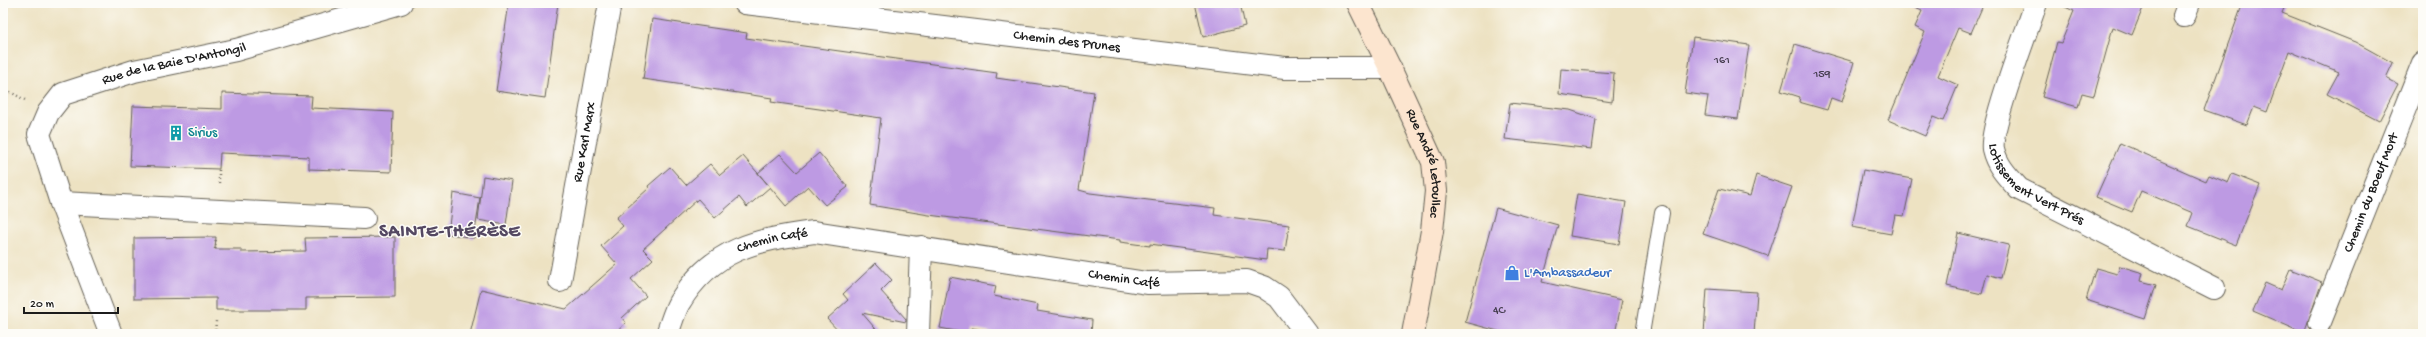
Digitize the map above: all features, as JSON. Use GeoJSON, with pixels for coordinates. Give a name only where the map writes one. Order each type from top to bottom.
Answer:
{"type":"FeatureCollection","features":[{"type":"Feature","properties":{"kind":"main road","name":"Rue André Letoullec"},"geometry":{"type":"LineString","coordinates":[[1358,3],[1390,68],[1432,162],[1436,191],[1432,231],[1412,334]]}},
{"type":"Feature","properties":{"kind":"street","name":"Rue de la Baie D'Antongil"},"geometry":{"type":"LineString","coordinates":[[110,334],[61,202],[40,134],[48,113],[63,94],[134,71],[236,50],[401,3]]}},
{"type":"Feature","properties":{"kind":"street","name":"Rue Karl Marx"},"geometry":{"type":"LineString","coordinates":[[560,281],[610,3]]}},
{"type":"Feature","properties":{"kind":"street","name":"Chemin des Prunes"},"geometry":{"type":"LineString","coordinates":[[744,3],[1285,68],[1390,68]]}},
{"type":"Feature","properties":{"kind":"street","name":"Lotissement Vert Prés"},"geometry":{"type":"LineString","coordinates":[[2036,3],[1995,126],[1992,147],[1999,167],[2019,189],[2214,288]]}},
{"type":"Feature","properties":{"kind":"street","name":"Chemin du Boeuf Mort"},"geometry":{"type":"LineString","coordinates":[[2320,322],[2423,63]]}},
{"type":"Feature","properties":{"kind":"street"},"geometry":{"type":"LineString","coordinates":[[61,202],[364,218]]}},
{"type":"Feature","properties":{"kind":"street","name":"Chemin Café"},"geometry":{"type":"LineString","coordinates":[[667,334],[679,303],[701,274],[733,250],[767,239],[814,232],[922,247],[1147,283],[1246,281],[1264,287],[1278,297],[1307,334]]}},
{"type":"Feature","properties":{"kind":"street"},"geometry":{"type":"LineString","coordinates":[[918,334],[922,247]]}},
{"type":"Feature","properties":{"kind":"lane"},"geometry":{"type":"LineString","coordinates":[[1642,334],[1662,213]]}},
{"type":"Feature","properties":{"kind":"path"},"geometry":{"type":"LineString","coordinates":[[215,334],[216,321]]}},
{"type":"Feature","properties":{"kind":"building"},"geometry":{"type":"Polygon","coordinates":[[[509,3],[558,3],[545,98],[496,91],[509,3]]]}},
{"type":"Feature","properties":{"kind":"building"},"geometry":{"type":"Polygon","coordinates":[[[1195,3],[1240,3],[1245,26],[1203,37],[1195,3]]]}},
{"type":"Feature","properties":{"kind":"building"},"geometry":{"type":"Polygon","coordinates":[[[1904,3],[1984,3],[1971,33],[1958,28],[1938,76],[1958,85],[1943,121],[1933,117],[1925,136],[1888,120],[1925,32],[1915,27],[1922,11],[1904,3]]]}},
{"type":"Feature","properties":{"kind":"building"},"geometry":{"type":"Polygon","coordinates":[[[2056,3],[2145,3],[2132,35],[2113,27],[2094,96],[2082,93],[2078,107],[2042,97],[2057,42],[2061,43],[2074,11],[2056,3]]]}},
{"type":"Feature","properties":{"kind":"building"},"geometry":{"type":"Polygon","coordinates":[[[2243,3],[2286,3],[2282,13],[2355,42],[2393,63],[2386,78],[2398,84],[2379,121],[2327,94],[2339,72],[2289,51],[2267,112],[2254,107],[2247,125],[2204,110],[2243,3]]]}},
{"type":"Feature","properties":{"kind":"building"},"geometry":{"type":"Polygon","coordinates":[[[652,19],[747,33],[746,38],[997,73],[996,78],[1094,92],[1079,190],[1090,193],[1215,208],[1214,215],[1289,225],[1285,251],[1267,249],[1266,260],[1150,244],[1150,246],[1120,242],[1120,240],[929,215],[870,205],[881,118],[771,102],[772,98],[643,79],[652,19]]]}},
{"type":"Feature","properties":{"kind":"building"},"geometry":{"type":"Polygon","coordinates":[[[1693,37],[1749,45],[1738,119],[1705,115],[1708,96],[1685,93],[1693,37]]]}},
{"type":"Feature","properties":{"kind":"building"},"geometry":{"type":"Polygon","coordinates":[[[1795,44],[1854,62],[1842,102],[1831,98],[1827,110],[1799,102],[1800,97],[1781,91],[1795,44]]]}},
{"type":"Feature","properties":{"kind":"building"},"geometry":{"type":"Polygon","coordinates":[[[1561,69],[1614,73],[1612,102],[1559,94],[1561,69]]]}},
{"type":"Feature","properties":{"kind":"building"},"geometry":{"type":"Polygon","coordinates":[[[222,93],[312,96],[311,108],[393,112],[391,172],[309,169],[309,157],[220,153],[219,169],[130,166],[133,106],[222,109],[222,93]]]}},
{"type":"Feature","properties":{"kind":"building"},"geometry":{"type":"Polygon","coordinates":[[[1510,103],[1570,110],[1596,119],[1592,149],[1505,139],[1510,103]]]}},
{"type":"Feature","properties":{"kind":"building"},"geometry":{"type":"Polygon","coordinates":[[[2120,143],[2206,181],[2209,175],[2228,183],[2232,174],[2260,185],[2236,245],[2188,226],[2193,213],[2141,191],[2132,212],[2096,197],[2120,143]]]}},
{"type":"Feature","properties":{"kind":"building"},"geometry":{"type":"Polygon","coordinates":[[[819,153],[848,187],[825,205],[808,186],[786,206],[758,173],[780,154],[797,172],[819,153]]]}},
{"type":"Feature","properties":{"kind":"building"},"geometry":{"type":"Polygon","coordinates":[[[743,156],[770,187],[747,207],[739,197],[715,218],[698,199],[643,249],[653,259],[631,279],[646,296],[622,318],[626,323],[614,334],[470,334],[481,289],[566,309],[617,264],[601,246],[623,226],[616,218],[649,188],[648,186],[670,167],[686,185],[710,164],[720,175],[743,156]]]}},
{"type":"Feature","properties":{"kind":"building"},"geometry":{"type":"Polygon","coordinates":[[[1863,170],[1912,179],[1904,216],[1895,215],[1891,234],[1852,227],[1863,170]]]}},
{"type":"Feature","properties":{"kind":"building"},"geometry":{"type":"Polygon","coordinates":[[[1756,175],[1792,187],[1768,256],[1703,234],[1719,189],[1750,196],[1756,175]]]}},
{"type":"Feature","properties":{"kind":"building"},"geometry":{"type":"Polygon","coordinates":[[[483,176],[512,181],[506,225],[478,220],[483,176]]]}},
{"type":"Feature","properties":{"kind":"building"},"geometry":{"type":"Polygon","coordinates":[[[453,193],[480,198],[474,238],[448,234],[453,193]]]}},
{"type":"Feature","properties":{"kind":"building"},"geometry":{"type":"Polygon","coordinates":[[[1577,194],[1626,202],[1619,244],[1570,236],[1577,194]]]}},
{"type":"Feature","properties":{"kind":"building","name":"L'Ambassadeur"},"geometry":{"type":"Polygon","coordinates":[[[1496,208],[1558,225],[1542,282],[1622,300],[1615,334],[1509,334],[1465,322],[1496,208]]]}},
{"type":"Feature","properties":{"kind":"building"},"geometry":{"type":"Polygon","coordinates":[[[1958,233],[2009,245],[2001,278],[1987,274],[1982,294],[1947,286],[1958,233]]]}},
{"type":"Feature","properties":{"kind":"building"},"geometry":{"type":"Polygon","coordinates":[[[216,237],[215,249],[241,249],[241,252],[306,251],[305,238],[395,237],[395,297],[306,298],[306,310],[216,310],[216,298],[134,299],[134,238],[216,237]]]}},
{"type":"Feature","properties":{"kind":"building"},"geometry":{"type":"Polygon","coordinates":[[[876,263],[892,280],[881,291],[906,319],[906,322],[862,313],[880,334],[841,334],[827,319],[848,300],[843,294],[876,263]]]}},
{"type":"Feature","properties":{"kind":"building"},"geometry":{"type":"Polygon","coordinates":[[[2120,266],[2143,273],[2141,281],[2156,285],[2145,319],[2086,300],[2096,268],[2117,274],[2120,266]]]}},
{"type":"Feature","properties":{"kind":"building"},"geometry":{"type":"Polygon","coordinates":[[[2290,269],[2322,282],[2304,333],[2253,311],[2265,283],[2281,290],[2290,269]]]}},
{"type":"Feature","properties":{"kind":"building"},"geometry":{"type":"Polygon","coordinates":[[[950,277],[996,286],[994,296],[1038,305],[1037,311],[1092,320],[1091,334],[1002,334],[972,328],[971,334],[940,328],[950,277]]]}},
{"type":"Feature","properties":{"kind":"building"},"geometry":{"type":"Polygon","coordinates":[[[1707,289],[1757,292],[1754,334],[1704,334],[1707,289]]]}},
{"type":"Feature","properties":{"kind":"place","name":"Sirius"},"geometry":{"type":"Point","coordinates":[176,133]}},
{"type":"Feature","properties":{"kind":"place","name":"L'Ambassadeur"},"geometry":{"type":"Point","coordinates":[1512,273]}},
{"type":"Feature","properties":{"kind":"district","name":"SAINTE-THÉRÈSE"},"geometry":{"type":"Point","coordinates":[450,232]}}]}
